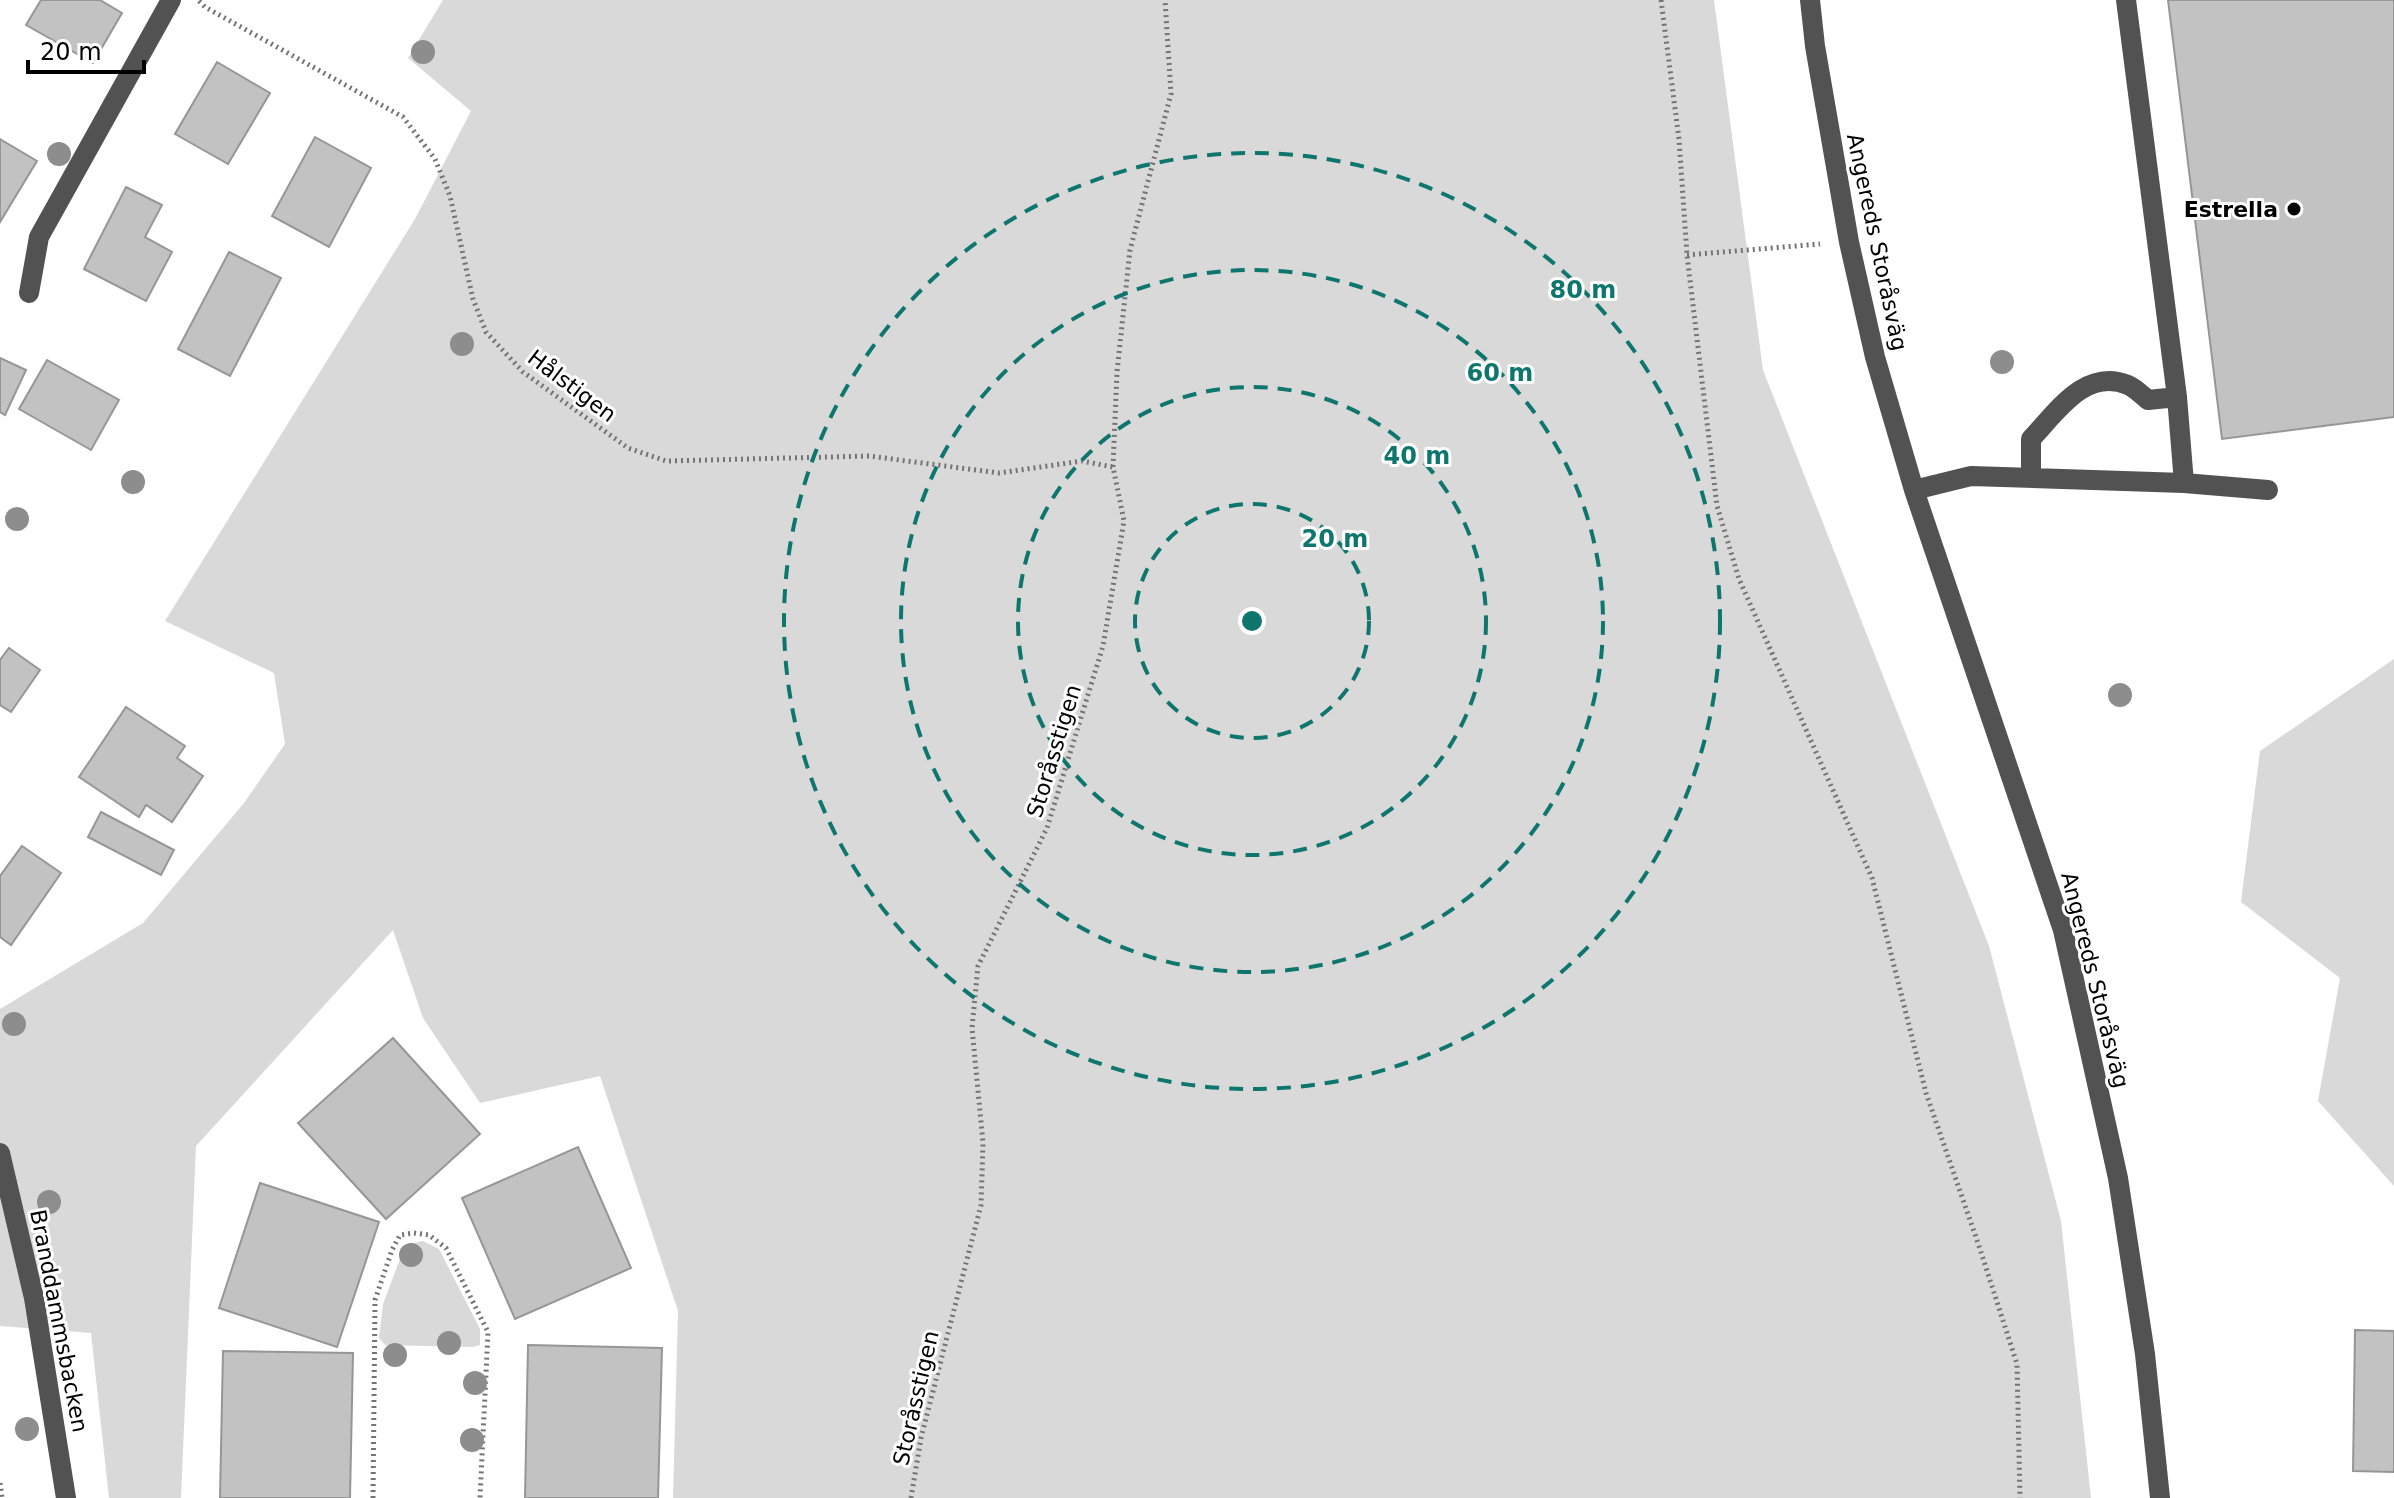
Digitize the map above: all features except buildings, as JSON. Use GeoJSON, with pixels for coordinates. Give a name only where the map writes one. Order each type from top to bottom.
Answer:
{"type":"FeatureCollection","features":[{"type":"Feature","properties":{"kind":"street"},"geometry":{"type":"LineString","coordinates":[[29,293],[39,237],[171,0]]}},
{"type":"Feature","properties":{"kind":"street","name":"Angereds Storåsväg"},"geometry":{"type":"LineString","coordinates":[[1810,0],[1849,242],[1875,357],[1914,490],[2063,930],[2118,1178],[2145,1354],[2160,1498]]}},
{"type":"Feature","properties":{"kind":"street"},"geometry":{"type":"LineString","coordinates":[[2126,0],[2177,397],[2184,483]]}},
{"type":"Feature","properties":{"kind":"street"},"geometry":{"type":"LineString","coordinates":[[2031,477],[2031,439],[2081,387],[2101,381],[2127,385],[2148,400],[2177,397]]}},
{"type":"Feature","properties":{"kind":"street"},"geometry":{"type":"LineString","coordinates":[[1914,490],[1971,476],[2184,483],[2268,490]]}},
{"type":"Feature","properties":{"kind":"street","name":"Branddammsbacken"},"geometry":{"type":"LineString","coordinates":[[0,1153],[34,1298],[66,1498]]}},
{"type":"Feature","properties":{"kind":"path","name":"Hålstigen"},"geometry":{"type":"LineString","coordinates":[[198,0],[205,7],[403,117],[435,159],[450,196],[473,299],[486,332],[523,372],[628,448],[666,461],[869,456],[999,473],[1082,461],[1113,467]]}},
{"type":"Feature","properties":{"kind":"path","name":"Storåsstigen"},"geometry":{"type":"LineString","coordinates":[[911,1498],[921,1438],[981,1205],[983,1143],[972,1028],[978,966],[1047,828],[1103,646],[1124,521],[1113,467],[1117,372],[1130,250],[1171,94],[1165,0]]}},
{"type":"Feature","properties":{"kind":"path"},"geometry":{"type":"LineString","coordinates":[[1661,0],[1679,139],[1687,255],[1717,506],[1739,579],[1872,878],[1926,1093],[2017,1364],[2020,1498]]}},
{"type":"Feature","properties":{"kind":"path"},"geometry":{"type":"LineString","coordinates":[[1687,255],[1849,242]]}},
{"type":"Feature","properties":{"kind":"path"},"geometry":{"type":"LineString","coordinates":[[373,1498],[375,1300],[400,1235],[414,1233],[429,1235],[446,1248],[488,1332],[480,1498]]}},
{"type":"Feature","properties":{"kind":"path"},"geometry":{"type":"LineString","coordinates":[[0,1483],[2,1498]]}},
{"type":"Feature","properties":{"kind":"shaded area"},"geometry":{"type":"Polygon","coordinates":[[[443,0],[1714,0],[1763,370],[1989,946],[2061,1221],[2091,1498],[673,1498],[678,1311],[600,1076],[480,1103],[423,1018],[393,930],[196,1146],[181,1498],[109,1498],[91,1333],[0,1326],[0,1009],[143,923],[244,803],[285,744],[274,673],[165,621],[415,219],[471,111],[408,58],[443,0]]]}},
{"type":"Feature","properties":{"kind":"shaded area"},"geometry":{"type":"Polygon","coordinates":[[[2394,659],[2394,1186],[2318,1101],[2340,978],[2241,902],[2260,751],[2394,659]]]}},
{"type":"Feature","properties":{"kind":"shaded area"},"geometry":{"type":"Polygon","coordinates":[[[423,1241],[439,1249],[480,1329],[480,1345],[385,1345],[379,1338],[383,1304],[403,1251],[409,1244],[423,1241]]]}},
{"type":"Feature","properties":{"kind":"place","name":"Estrella"},"geometry":{"type":"Point","coordinates":[2294,209]}}]}
